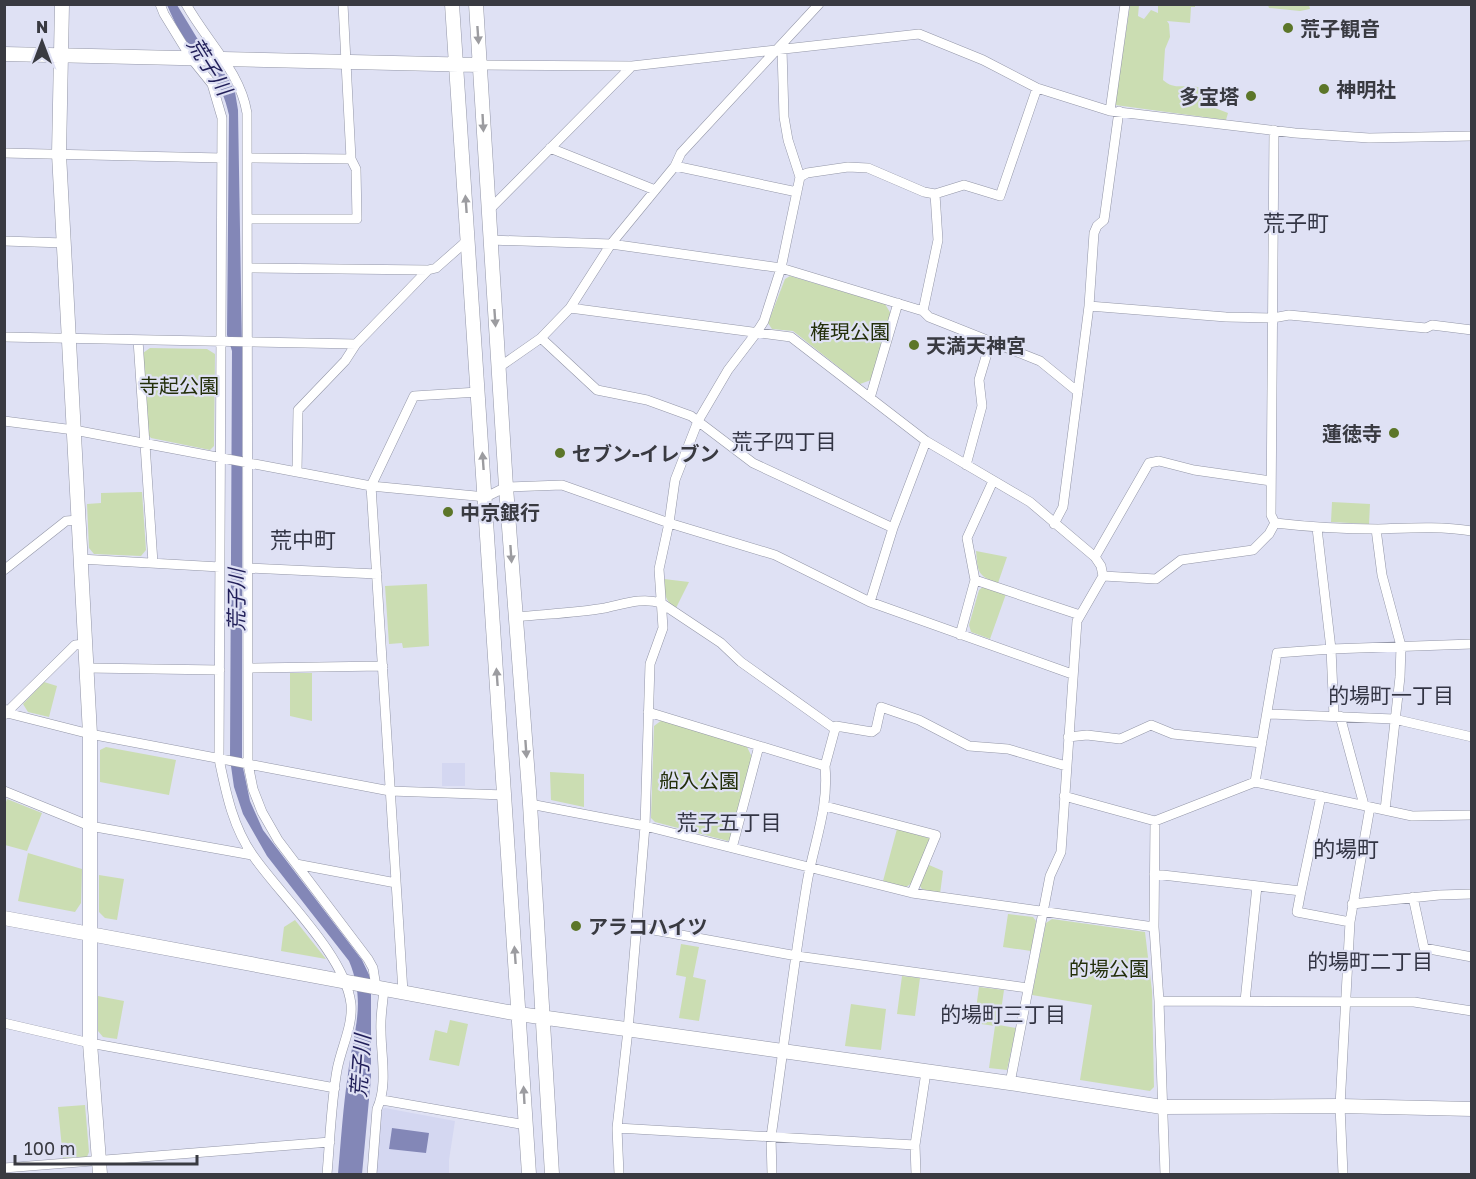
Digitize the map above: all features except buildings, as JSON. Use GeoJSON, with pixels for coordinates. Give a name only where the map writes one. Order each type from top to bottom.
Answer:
{"type":"FeatureCollection","features":[{"type":"Feature","properties":{"kind":"street"},"geometry":{"type":"LineString","coordinates":[[62,4],[59,154],[90,735],[90,1043],[99,1168]]}},
{"type":"Feature","properties":{"kind":"street"},"geometry":{"type":"LineString","coordinates":[[160,4],[164,14],[212,84],[222,118],[224,457],[220,567],[220,670],[223,759],[228,800],[252,855],[335,959],[349,982],[351,1015],[337,1070],[327,1174]]}},
{"type":"Feature","properties":{"kind":"street"},"geometry":{"type":"LineString","coordinates":[[186,4],[244,95],[247,113],[248,668],[246,764],[262,812],[296,864],[368,959],[380,988],[383,1077],[382,1100],[377,1109],[372,1174]]}},
{"type":"Feature","properties":{"kind":"street"},"geometry":{"type":"LineString","coordinates":[[248,219],[357,219],[356,169],[351,159],[343,4]]}},
{"type":"Feature","properties":{"kind":"street"},"geometry":{"type":"LineString","coordinates":[[452,4],[486,497],[528,1174]]}},
{"type":"Feature","properties":{"kind":"street"},"geometry":{"type":"LineString","coordinates":[[476,4],[506,487],[530,804],[552,1174]]}},
{"type":"Feature","properties":{"kind":"street"},"geometry":{"type":"LineString","coordinates":[[498,368],[541,338],[570,308],[611,244],[675,166],[681,153],[819,4]]}},
{"type":"Feature","properties":{"kind":"street"},"geometry":{"type":"LineString","coordinates":[[1054,524],[1064,507],[1082,346],[1089,306],[1094,233],[1097,226],[1104,220],[1125,4]]}},
{"type":"Feature","properties":{"kind":"street"},"geometry":{"type":"LineString","coordinates":[[4,54],[480,65],[632,66],[919,34],[983,60],[1037,88],[1114,111],[1274,130],[1369,138],[1472,136]]}},
{"type":"Feature","properties":{"kind":"street"},"geometry":{"type":"LineString","coordinates":[[619,1174],[617,1128],[628,1030],[645,826],[650,664],[663,628],[659,569],[675,480],[698,421],[728,370],[764,321],[781,268],[800,177],[788,140],[784,117],[779,49]]}},
{"type":"Feature","properties":{"kind":"street"},"geometry":{"type":"LineString","coordinates":[[488,211],[632,66]]}},
{"type":"Feature","properties":{"kind":"street"},"geometry":{"type":"LineString","coordinates":[[800,177],[807,173],[848,167],[868,168],[924,192],[935,194],[964,185],[1000,196],[1037,88]]}},
{"type":"Feature","properties":{"kind":"street"},"geometry":{"type":"LineString","coordinates":[[1274,130],[1271,515],[1275,523]]}},
{"type":"Feature","properties":{"kind":"street"},"geometry":{"type":"LineString","coordinates":[[550,148],[655,190]]}},
{"type":"Feature","properties":{"kind":"street"},"geometry":{"type":"LineString","coordinates":[[4,153],[222,158]]}},
{"type":"Feature","properties":{"kind":"street"},"geometry":{"type":"LineString","coordinates":[[248,158],[351,159]]}},
{"type":"Feature","properties":{"kind":"street"},"geometry":{"type":"LineString","coordinates":[[675,166],[797,192]]}},
{"type":"Feature","properties":{"kind":"street"},"geometry":{"type":"LineString","coordinates":[[923,311],[938,240],[935,194]]}},
{"type":"Feature","properties":{"kind":"street"},"geometry":{"type":"LineString","coordinates":[[248,268],[428,270],[436,268],[469,239]]}},
{"type":"Feature","properties":{"kind":"street"},"geometry":{"type":"LineString","coordinates":[[490,240],[611,244],[781,268],[923,311],[929,317],[1040,361],[1078,392]]}},
{"type":"Feature","properties":{"kind":"street"},"geometry":{"type":"LineString","coordinates":[[4,241],[64,243]]}},
{"type":"Feature","properties":{"kind":"street"},"geometry":{"type":"LineString","coordinates":[[297,472],[298,410],[345,361],[356,344],[428,270]]}},
{"type":"Feature","properties":{"kind":"street"},"geometry":{"type":"LineString","coordinates":[[870,398],[898,303]]}},
{"type":"Feature","properties":{"kind":"street"},"geometry":{"type":"LineString","coordinates":[[1089,306],[1226,317],[1273,318],[1289,315],[1472,330]]}},
{"type":"Feature","properties":{"kind":"street"},"geometry":{"type":"LineString","coordinates":[[570,308],[791,337],[926,441],[1030,502],[1095,557],[1101,566],[1103,576],[1077,621],[1061,852],[1050,876],[1010,1083]]}},
{"type":"Feature","properties":{"kind":"street"},"geometry":{"type":"LineString","coordinates":[[4,338],[356,344]]}},
{"type":"Feature","properties":{"kind":"street"},"geometry":{"type":"LineString","coordinates":[[541,338],[597,390],[647,400],[691,416],[753,463],[893,528]]}},
{"type":"Feature","properties":{"kind":"street"},"geometry":{"type":"LineString","coordinates":[[138,340],[153,563]]}},
{"type":"Feature","properties":{"kind":"street"},"geometry":{"type":"LineString","coordinates":[[966,465],[982,406],[979,380],[991,340]]}},
{"type":"Feature","properties":{"kind":"street"},"geometry":{"type":"LineString","coordinates":[[403,992],[371,486],[414,396],[478,392]]}},
{"type":"Feature","properties":{"kind":"street"},"geometry":{"type":"LineString","coordinates":[[4,421],[74,430],[371,486],[486,497],[506,487],[562,485],[669,523],[775,555],[870,602],[1072,674]]}},
{"type":"Feature","properties":{"kind":"street"},"geometry":{"type":"LineString","coordinates":[[870,602],[893,528],[926,441]]}},
{"type":"Feature","properties":{"kind":"street"},"geometry":{"type":"LineString","coordinates":[[1095,557],[1149,463],[1159,462],[1194,470],[1271,481]]}},
{"type":"Feature","properties":{"kind":"street"},"geometry":{"type":"LineString","coordinates":[[960,635],[975,580],[967,538],[993,481]]}},
{"type":"Feature","properties":{"kind":"street"},"geometry":{"type":"LineString","coordinates":[[4,570],[66,521],[78,520]]}},
{"type":"Feature","properties":{"kind":"street"},"geometry":{"type":"LineString","coordinates":[[1275,523],[1317,528],[1376,529],[1442,526],[1472,531]]}},
{"type":"Feature","properties":{"kind":"street"},"geometry":{"type":"LineString","coordinates":[[1103,576],[1156,579],[1181,561],[1253,550],[1269,534],[1275,523]]}},
{"type":"Feature","properties":{"kind":"street"},"geometry":{"type":"LineString","coordinates":[[1317,528],[1337,716],[1367,806],[1350,922],[1340,1106],[1343,1174]]}},
{"type":"Feature","properties":{"kind":"street"},"geometry":{"type":"LineString","coordinates":[[1376,529],[1382,575],[1401,646],[1400,677],[1385,810]]}},
{"type":"Feature","properties":{"kind":"street"},"geometry":{"type":"LineString","coordinates":[[80,559],[220,567]]}},
{"type":"Feature","properties":{"kind":"street"},"geometry":{"type":"LineString","coordinates":[[248,568],[377,574]]}},
{"type":"Feature","properties":{"kind":"street"},"geometry":{"type":"LineString","coordinates":[[975,580],[1080,615]]}},
{"type":"Feature","properties":{"kind":"street"},"geometry":{"type":"LineString","coordinates":[[516,617],[605,608],[626,602],[651,600],[661,603],[721,643],[741,662],[835,729]]}},
{"type":"Feature","properties":{"kind":"street"},"geometry":{"type":"LineString","coordinates":[[5,712],[75,645],[85,644]]}},
{"type":"Feature","properties":{"kind":"street"},"geometry":{"type":"LineString","coordinates":[[1255,782],[1277,653],[1472,644]]}},
{"type":"Feature","properties":{"kind":"street"},"geometry":{"type":"LineString","coordinates":[[248,668],[382,666]]}},
{"type":"Feature","properties":{"kind":"street"},"geometry":{"type":"LineString","coordinates":[[87,668],[220,670]]}},
{"type":"Feature","properties":{"kind":"street"},"geometry":{"type":"LineString","coordinates":[[772,1174],[771,1137],[783,1052],[810,866],[825,807],[827,788],[825,766],[836,726],[872,732],[876,729],[881,707],[919,720],[969,746],[1008,749],[1066,766]]}},
{"type":"Feature","properties":{"kind":"street"},"geometry":{"type":"LineString","coordinates":[[5,712],[90,735],[390,791],[505,795]]}},
{"type":"Feature","properties":{"kind":"street"},"geometry":{"type":"LineString","coordinates":[[648,712],[825,766]]}},
{"type":"Feature","properties":{"kind":"street"},"geometry":{"type":"LineString","coordinates":[[1267,714],[1394,719],[1472,737]]}},
{"type":"Feature","properties":{"kind":"street"},"geometry":{"type":"LineString","coordinates":[[1068,737],[1087,735],[1120,739],[1151,725],[1173,734],[1262,743]]}},
{"type":"Feature","properties":{"kind":"street"},"geometry":{"type":"LineString","coordinates":[[732,848],[759,746]]}},
{"type":"Feature","properties":{"kind":"street"},"geometry":{"type":"LineString","coordinates":[[1064,796],[1155,821],[1255,782],[1412,816],[1472,815]]}},
{"type":"Feature","properties":{"kind":"street"},"geometry":{"type":"LineString","coordinates":[[4,791],[90,826],[252,855]]}},
{"type":"Feature","properties":{"kind":"street"},"geometry":{"type":"LineString","coordinates":[[1322,796],[1297,912],[1350,922]]}},
{"type":"Feature","properties":{"kind":"street"},"geometry":{"type":"LineString","coordinates":[[530,804],[645,826],[912,893],[1154,927]]}},
{"type":"Feature","properties":{"kind":"street"},"geometry":{"type":"LineString","coordinates":[[825,807],[936,835],[912,893]]}},
{"type":"Feature","properties":{"kind":"street"},"geometry":{"type":"LineString","coordinates":[[1155,821],[1154,927],[1165,1174]]}},
{"type":"Feature","properties":{"kind":"street"},"geometry":{"type":"LineString","coordinates":[[296,864],[396,883]]}},
{"type":"Feature","properties":{"kind":"street"},"geometry":{"type":"LineString","coordinates":[[1154,874],[1301,891]]}},
{"type":"Feature","properties":{"kind":"street"},"geometry":{"type":"LineString","coordinates":[[1245,1001],[1257,886]]}},
{"type":"Feature","properties":{"kind":"street"},"geometry":{"type":"LineString","coordinates":[[1352,904],[1413,897],[1472,894]]}},
{"type":"Feature","properties":{"kind":"street"},"geometry":{"type":"LineString","coordinates":[[1413,897],[1424,948],[1472,957]]}},
{"type":"Feature","properties":{"kind":"street"},"geometry":{"type":"LineString","coordinates":[[4,918],[519,1014],[1010,1083],[1162,1107],[1340,1106],[1472,1109]]}},
{"type":"Feature","properties":{"kind":"street"},"geometry":{"type":"LineString","coordinates":[[637,927],[797,956],[1029,988]]}},
{"type":"Feature","properties":{"kind":"street"},"geometry":{"type":"LineString","coordinates":[[1159,1001],[1414,1002],[1472,1011]]}},
{"type":"Feature","properties":{"kind":"street"},"geometry":{"type":"LineString","coordinates":[[4,1023],[90,1043],[335,1088]]}},
{"type":"Feature","properties":{"kind":"street"},"geometry":{"type":"LineString","coordinates":[[916,1174],[915,1145],[926,1072]]}},
{"type":"Feature","properties":{"kind":"street"},"geometry":{"type":"LineString","coordinates":[[382,1100],[526,1125]]}},
{"type":"Feature","properties":{"kind":"street"},"geometry":{"type":"LineString","coordinates":[[617,1128],[915,1145]]}},
{"type":"Feature","properties":{"kind":"street"},"geometry":{"type":"LineString","coordinates":[[4,1168],[99,1168],[330,1142]]}},
{"type":"Feature","properties":{"kind":"shaded area"},"geometry":{"type":"Polygon","coordinates":[[[442,763],[465,763],[465,786],[442,786],[442,763]]]}},
{"type":"Feature","properties":{"kind":"shaded area"},"geometry":{"type":"Polygon","coordinates":[[[385,1108],[455,1121],[449,1174],[375,1174],[381,1110],[385,1108]]]}},
{"type":"Feature","properties":{"kind":"green space"},"geometry":{"type":"Polygon","coordinates":[[[1130,5],[1139,5],[1138,16],[1144,19],[1151,10],[1158,13],[1158,5],[1195,5],[1191,7],[1190,23],[1167,21],[1170,37],[1165,49],[1163,80],[1170,85],[1197,87],[1203,90],[1215,108],[1228,113],[1226,120],[1115,105],[1130,5]]]}},
{"type":"Feature","properties":{"kind":"green space"},"geometry":{"type":"Polygon","coordinates":[[[1268,5],[1309,5],[1310,9],[1300,11],[1269,8],[1268,5]]]}},
{"type":"Feature","properties":{"kind":"green space","name":"権現公園"},"geometry":{"type":"Polygon","coordinates":[[[790,276],[885,304],[891,314],[871,380],[860,384],[793,331],[772,329],[768,323],[785,279],[790,276]]]}},
{"type":"Feature","properties":{"kind":"green space","name":"寺起公園"},"geometry":{"type":"Polygon","coordinates":[[[150,348],[207,349],[215,354],[214,446],[210,450],[151,438],[146,432],[143,353],[150,348]]]}},
{"type":"Feature","properties":{"kind":"green space"},"geometry":{"type":"Polygon","coordinates":[[[142,492],[146,550],[141,556],[94,554],[89,548],[87,504],[101,503],[101,493],[142,492]]]}},
{"type":"Feature","properties":{"kind":"green space"},"geometry":{"type":"Polygon","coordinates":[[[1332,502],[1370,504],[1369,524],[1331,522],[1332,502]]]}},
{"type":"Feature","properties":{"kind":"green space"},"geometry":{"type":"Polygon","coordinates":[[[976,551],[1007,557],[998,583],[982,575],[977,564],[976,551]]]}},
{"type":"Feature","properties":{"kind":"green space"},"geometry":{"type":"Polygon","coordinates":[[[664,579],[689,582],[676,608],[667,599],[664,579]]]}},
{"type":"Feature","properties":{"kind":"green space"},"geometry":{"type":"Polygon","coordinates":[[[427,584],[429,646],[403,648],[402,643],[389,644],[385,586],[427,584]]]}},
{"type":"Feature","properties":{"kind":"green space"},"geometry":{"type":"Polygon","coordinates":[[[983,587],[1006,594],[990,639],[971,632],[969,625],[979,590],[983,587]]]}},
{"type":"Feature","properties":{"kind":"green space"},"geometry":{"type":"Polygon","coordinates":[[[290,673],[312,673],[312,721],[290,716],[290,673]]]}},
{"type":"Feature","properties":{"kind":"green space"},"geometry":{"type":"Polygon","coordinates":[[[44,682],[57,686],[49,717],[28,712],[23,704],[44,682]]]}},
{"type":"Feature","properties":{"kind":"green space","name":"船入公園"},"geometry":{"type":"Polygon","coordinates":[[[662,720],[747,747],[752,757],[728,841],[655,822],[651,818],[654,726],[662,720]]]}},
{"type":"Feature","properties":{"kind":"green space"},"geometry":{"type":"Polygon","coordinates":[[[106,747],[176,760],[169,795],[100,782],[100,750],[106,747]]]}},
{"type":"Feature","properties":{"kind":"green space"},"geometry":{"type":"Polygon","coordinates":[[[550,772],[584,774],[584,807],[551,800],[550,772]]]}},
{"type":"Feature","properties":{"kind":"green space"},"geometry":{"type":"Polygon","coordinates":[[[7,799],[42,813],[27,851],[5,845],[7,799]]]}},
{"type":"Feature","properties":{"kind":"green space"},"geometry":{"type":"Polygon","coordinates":[[[897,829],[932,839],[912,883],[906,887],[883,881],[897,829]]]}},
{"type":"Feature","properties":{"kind":"green space"},"geometry":{"type":"Polygon","coordinates":[[[28,853],[82,869],[81,903],[75,912],[18,901],[28,853]]]}},
{"type":"Feature","properties":{"kind":"green space"},"geometry":{"type":"Polygon","coordinates":[[[929,865],[943,871],[940,894],[922,889],[919,885],[929,865]]]}},
{"type":"Feature","properties":{"kind":"green space"},"geometry":{"type":"Polygon","coordinates":[[[99,875],[124,879],[117,920],[105,918],[99,912],[99,875]]]}},
{"type":"Feature","properties":{"kind":"green space"},"geometry":{"type":"Polygon","coordinates":[[[1008,914],[1033,917],[1036,921],[1031,951],[1003,947],[1008,914]]]}},
{"type":"Feature","properties":{"kind":"green space","name":"的場公園"},"geometry":{"type":"Polygon","coordinates":[[[1052,919],[1145,932],[1152,991],[1154,1087],[1150,1091],[1080,1080],[1092,1005],[1032,995],[1046,923],[1052,919]]]}},
{"type":"Feature","properties":{"kind":"green space"},"geometry":{"type":"Polygon","coordinates":[[[295,920],[326,959],[281,951],[284,927],[295,920]]]}},
{"type":"Feature","properties":{"kind":"green space"},"geometry":{"type":"Polygon","coordinates":[[[681,944],[699,947],[693,977],[706,980],[699,1021],[679,1018],[686,977],[676,975],[681,944]]]}},
{"type":"Feature","properties":{"kind":"green space"},"geometry":{"type":"Polygon","coordinates":[[[902,976],[920,978],[915,1016],[897,1014],[902,976]]]}},
{"type":"Feature","properties":{"kind":"green space"},"geometry":{"type":"Polygon","coordinates":[[[979,987],[1004,990],[999,1025],[1016,1028],[1007,1070],[989,1068],[995,1026],[974,1023],[979,987]]]}},
{"type":"Feature","properties":{"kind":"green space"},"geometry":{"type":"Polygon","coordinates":[[[98,996],[124,1001],[117,1039],[103,1037],[98,1031],[98,996]]]}},
{"type":"Feature","properties":{"kind":"green space"},"geometry":{"type":"Polygon","coordinates":[[[851,1004],[886,1009],[881,1050],[845,1046],[851,1004]]]}},
{"type":"Feature","properties":{"kind":"green space"},"geometry":{"type":"Polygon","coordinates":[[[450,1020],[468,1024],[459,1066],[429,1060],[435,1030],[447,1033],[450,1020]]]}},
{"type":"Feature","properties":{"kind":"green space"},"geometry":{"type":"Polygon","coordinates":[[[85,1105],[89,1152],[87,1157],[63,1159],[58,1107],[85,1105]]]}},
{"type":"Feature","properties":{"kind":"water","name":"荒子川"},"geometry":{"type":"Polygon","coordinates":[[[167,5],[177,5],[235,92],[238,110],[242,349],[242,763],[250,801],[263,830],[362,960],[371,979],[371,1078],[362,1174],[338,1174],[346,1086],[357,1018],[358,1004],[354,976],[349,961],[267,856],[243,814],[234,787],[230,759],[232,351],[227,335],[229,115],[217,83],[181,34],[167,5]]]}},
{"type":"Feature","properties":{"kind":"water"},"geometry":{"type":"Polygon","coordinates":[[[392,1128],[429,1133],[426,1153],[389,1149],[392,1128]]]}},
{"type":"Feature","properties":{"kind":"place","name":"荒子観音"},"geometry":{"type":"Point","coordinates":[1288,28]}},
{"type":"Feature","properties":{"kind":"place","name":"神明社"},"geometry":{"type":"Point","coordinates":[1324,89]}},
{"type":"Feature","properties":{"kind":"place","name":"多宝塔"},"geometry":{"type":"Point","coordinates":[1251,96]}},
{"type":"Feature","properties":{"kind":"place","name":"天満天神宮"},"geometry":{"type":"Point","coordinates":[914,345]}},
{"type":"Feature","properties":{"kind":"place","name":"蓮徳寺"},"geometry":{"type":"Point","coordinates":[1394,433]}},
{"type":"Feature","properties":{"kind":"place","name":"セブン-イレブン"},"geometry":{"type":"Point","coordinates":[560,453]}},
{"type":"Feature","properties":{"kind":"place","name":"中京銀行"},"geometry":{"type":"Point","coordinates":[448,512]}},
{"type":"Feature","properties":{"kind":"place","name":"アラコハイツ"},"geometry":{"type":"Point","coordinates":[576,926]}},
{"type":"Feature","properties":{"kind":"district","name":"荒子町"},"geometry":{"type":"Point","coordinates":[1296,222]}},
{"type":"Feature","properties":{"kind":"district","name":"荒子四丁目"},"geometry":{"type":"Point","coordinates":[784,441]}},
{"type":"Feature","properties":{"kind":"district","name":"荒中町"},"geometry":{"type":"Point","coordinates":[303,539]}},
{"type":"Feature","properties":{"kind":"district","name":"的場町一丁目"},"geometry":{"type":"Point","coordinates":[1391,695]}},
{"type":"Feature","properties":{"kind":"district","name":"荒子五丁目"},"geometry":{"type":"Point","coordinates":[729,822]}},
{"type":"Feature","properties":{"kind":"district","name":"的場町"},"geometry":{"type":"Point","coordinates":[1346,848]}},
{"type":"Feature","properties":{"kind":"district","name":"的場町二丁目"},"geometry":{"type":"Point","coordinates":[1370,961]}},
{"type":"Feature","properties":{"kind":"district","name":"的場町三丁目"},"geometry":{"type":"Point","coordinates":[1003,1014]}}]}
